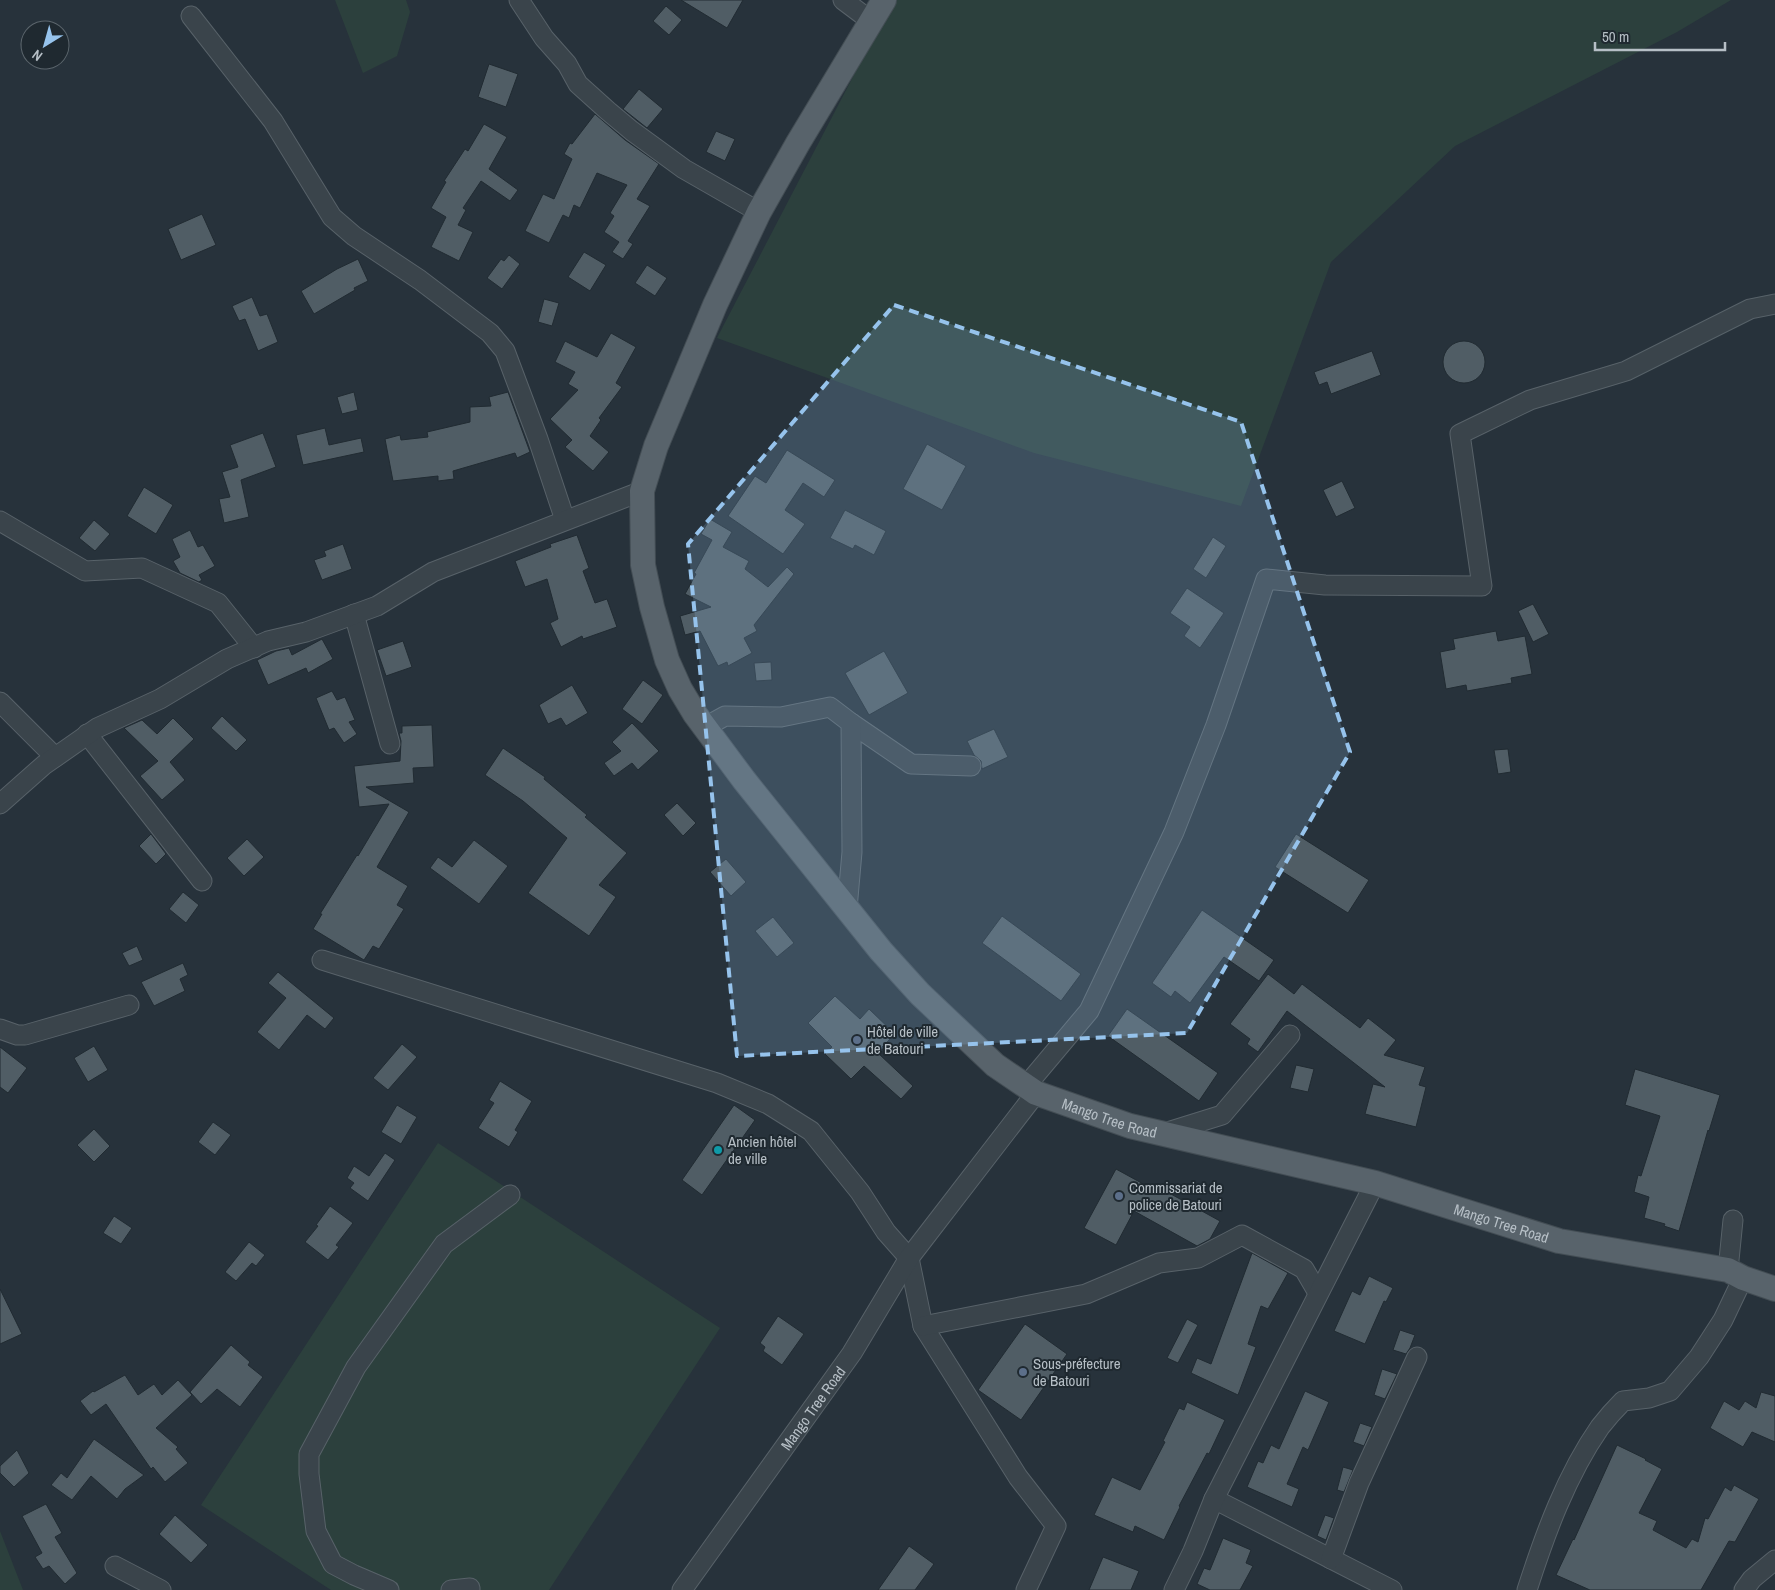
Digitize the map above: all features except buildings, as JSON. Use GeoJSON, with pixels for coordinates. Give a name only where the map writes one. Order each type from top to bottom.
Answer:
{"type":"FeatureCollection","features":[{"type":"Feature","properties":{"kind":"main road"},"geometry":{"type":"LineString","coordinates":[[884,0],[798,142],[759,212],[712,314],[656,446],[642,491],[643,565],[652,608],[668,660],[680,689],[744,780],[881,951],[920,994],[995,1065],[1031,1089]]}},
{"type":"Feature","properties":{"kind":"main road","name":"Mango Tree Road"},"geometry":{"type":"LineString","coordinates":[[1031,1089],[1130,1126],[1374,1184],[1559,1240],[1736,1274],[1775,1290]]}},
{"type":"Feature","properties":{"kind":"street"},"geometry":{"type":"LineString","coordinates":[[519,0],[544,38],[566,64],[578,84],[608,111],[684,169],[759,212]]}},
{"type":"Feature","properties":{"kind":"street"},"geometry":{"type":"LineString","coordinates":[[843,0],[871,21]]}},
{"type":"Feature","properties":{"kind":"street"},"geometry":{"type":"LineString","coordinates":[[191,16],[273,121],[332,217],[354,236],[396,263],[455,306],[490,333],[501,346],[512,368],[565,520]]}},
{"type":"Feature","properties":{"kind":"street"},"geometry":{"type":"LineString","coordinates":[[1031,1089],[1089,1011],[1174,832],[1216,725],[1266,579],[1325,585],[1482,586],[1460,434],[1530,400],[1626,371],[1750,308],[1775,304]]}},
{"type":"Feature","properties":{"kind":"street"},"geometry":{"type":"LineString","coordinates":[[0,804],[44,765],[87,734],[160,699],[227,659],[268,641],[306,632],[377,606],[433,572],[642,491]]}},
{"type":"Feature","properties":{"kind":"street"},"geometry":{"type":"LineString","coordinates":[[0,521],[85,571],[142,568],[218,603],[254,648]]}},
{"type":"Feature","properties":{"kind":"street"},"geometry":{"type":"LineString","coordinates":[[354,614],[390,744]]}},
{"type":"Feature","properties":{"kind":"street"},"geometry":{"type":"LineString","coordinates":[[0,702],[55,757]]}},
{"type":"Feature","properties":{"kind":"street"},"geometry":{"type":"LineString","coordinates":[[705,727],[725,716],[781,717],[830,707],[851,724],[911,764],[971,766]]}},
{"type":"Feature","properties":{"kind":"street"},"geometry":{"type":"LineString","coordinates":[[847,909],[852,852],[851,724]]}},
{"type":"Feature","properties":{"kind":"street"},"geometry":{"type":"LineString","coordinates":[[87,734],[202,881]]}},
{"type":"Feature","properties":{"kind":"street"},"geometry":{"type":"LineString","coordinates":[[322,960],[717,1083],[768,1104],[811,1131],[860,1192],[886,1232],[909,1258],[923,1326],[1018,1477],[1056,1526],[1026,1590]]}},
{"type":"Feature","properties":{"kind":"street"},"geometry":{"type":"LineString","coordinates":[[0,1029],[10,1034],[25,1035],[129,1005]]}},
{"type":"Feature","properties":{"kind":"street"},"geometry":{"type":"LineString","coordinates":[[1161,1134],[1222,1115],[1290,1035]]}},
{"type":"Feature","properties":{"kind":"street","name":"Mango Tree Road"},"geometry":{"type":"LineString","coordinates":[[682,1590],[852,1354],[909,1258],[1031,1089]]}},
{"type":"Feature","properties":{"kind":"street"},"geometry":{"type":"LineString","coordinates":[[1174,1590],[1193,1551],[1214,1499],[1374,1184]]}},
{"type":"Feature","properties":{"kind":"street"},"geometry":{"type":"LineString","coordinates":[[389,1590],[333,1564],[316,1531],[309,1474],[309,1454],[356,1367],[444,1244],[510,1195]]}},
{"type":"Feature","properties":{"kind":"street"},"geometry":{"type":"LineString","coordinates":[[1527,1590],[1543,1541],[1574,1469],[1601,1426],[1623,1401],[1649,1398],[1670,1391],[1699,1357],[1723,1320],[1736,1274],[1733,1220]]}},
{"type":"Feature","properties":{"kind":"street"},"geometry":{"type":"LineString","coordinates":[[923,1326],[1086,1294],[1159,1263],[1198,1258],[1242,1235],[1304,1269],[1318,1293]]}},
{"type":"Feature","properties":{"kind":"street"},"geometry":{"type":"LineString","coordinates":[[1331,1560],[1360,1483],[1416,1357]]}},
{"type":"Feature","properties":{"kind":"street"},"geometry":{"type":"LineString","coordinates":[[1214,1499],[1392,1590]]}},
{"type":"Feature","properties":{"kind":"street"},"geometry":{"type":"LineString","coordinates":[[1744,1590],[1752,1579],[1775,1560]]}},
{"type":"Feature","properties":{"kind":"street"},"geometry":{"type":"LineString","coordinates":[[115,1566],[161,1590]]}},
{"type":"Feature","properties":{"kind":"street"},"geometry":{"type":"LineString","coordinates":[[451,1590],[470,1588],[470,1590]]}},
{"type":"Feature","properties":{"kind":"highlighted area"},"geometry":{"type":"Polygon","coordinates":[[[894,305],[1241,422],[1350,752],[1187,1033],[737,1056],[688,544],[894,305]]]}},
{"type":"Feature","properties":{"kind":"green space"},"geometry":{"type":"Polygon","coordinates":[[[335,0],[406,0],[410,12],[397,56],[363,73],[335,0]]]}},
{"type":"Feature","properties":{"kind":"green space"},"geometry":{"type":"Polygon","coordinates":[[[893,0],[1731,0],[1677,32],[1455,146],[1331,262],[1241,506],[1034,453],[717,338],[893,0]]]}},
{"type":"Feature","properties":{"kind":"green space"},"geometry":{"type":"Polygon","coordinates":[[[438,1143],[720,1328],[549,1590],[331,1590],[201,1505],[438,1143]]]}},
{"type":"Feature","properties":{"kind":"green space"},"geometry":{"type":"Polygon","coordinates":[[[0,1531],[23,1590],[0,1590],[0,1531]]]}},
{"type":"Feature","properties":{"kind":"place","name":"Hôtel de ville de Batouri"},"geometry":{"type":"Point","coordinates":[857,1040]}},
{"type":"Feature","properties":{"kind":"place","name":"Ancien hôtel de ville"},"geometry":{"type":"Point","coordinates":[718,1150]}},
{"type":"Feature","properties":{"kind":"place","name":"Commissariat de police de Batouri"},"geometry":{"type":"Point","coordinates":[1119,1196]}},
{"type":"Feature","properties":{"kind":"place","name":"Sous-préfecture de Batouri"},"geometry":{"type":"Point","coordinates":[1023,1372]}}]}
